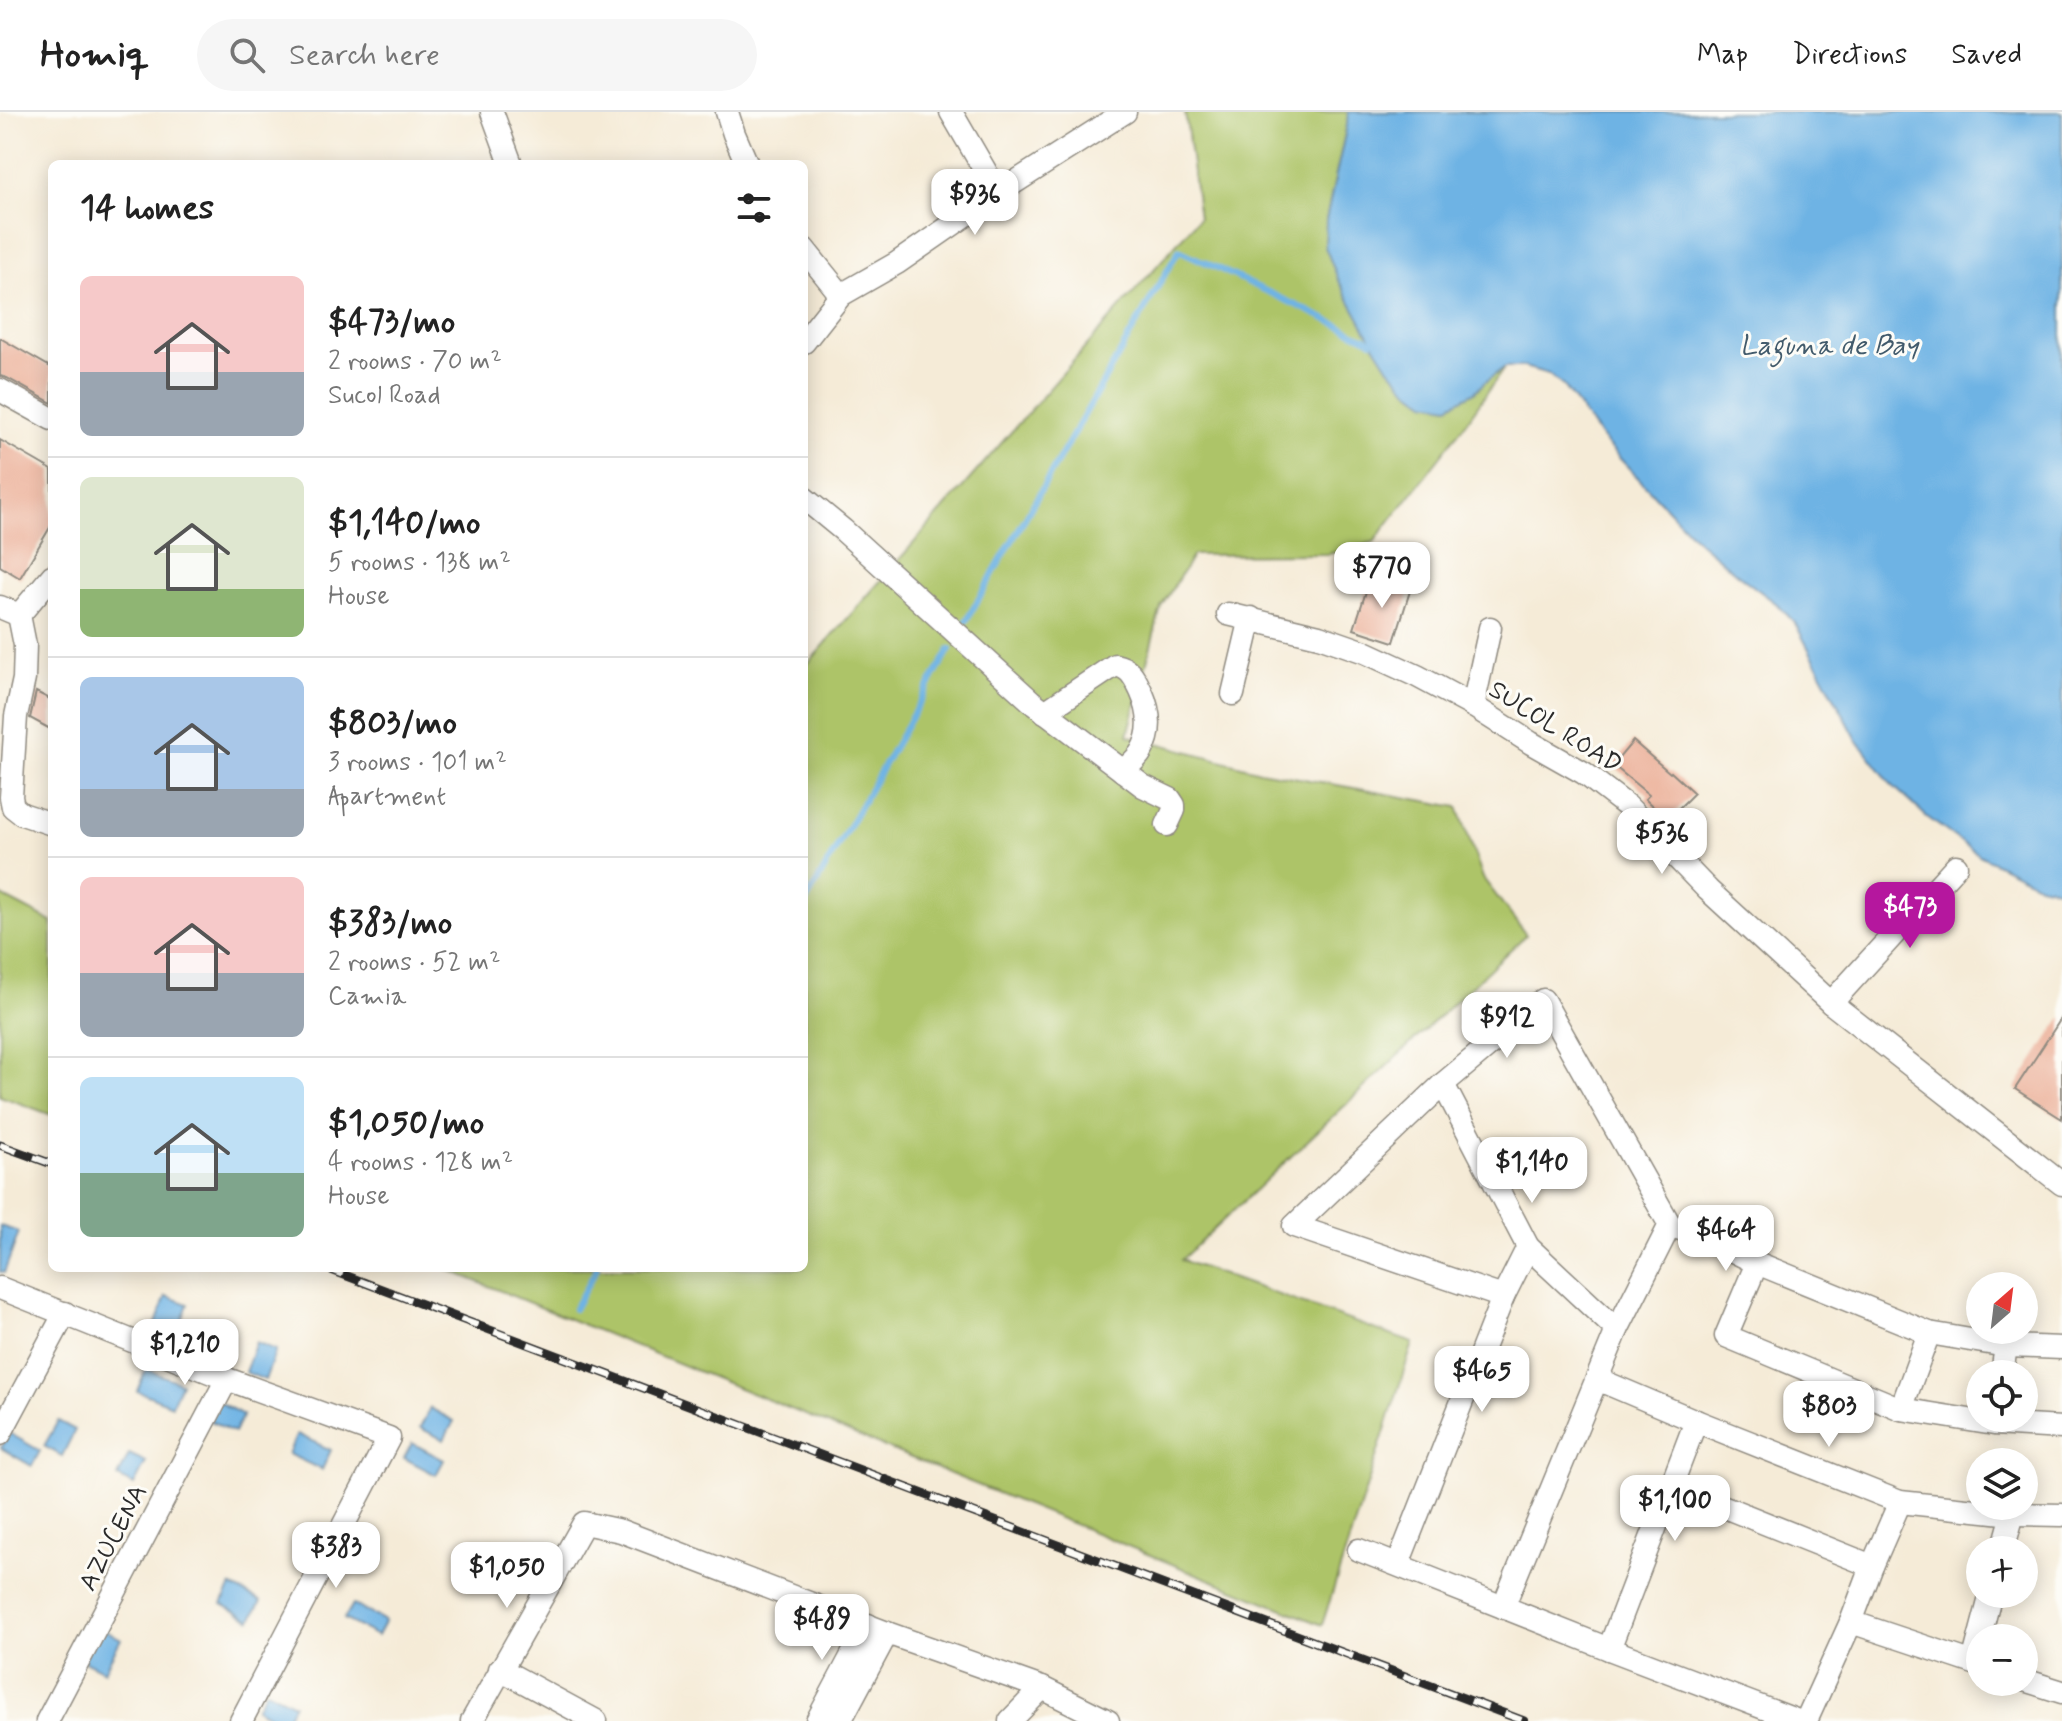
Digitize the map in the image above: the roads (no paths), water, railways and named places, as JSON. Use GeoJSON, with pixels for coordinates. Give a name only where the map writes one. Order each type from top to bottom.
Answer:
{"type":"FeatureCollection","features":[{"type":"Feature","properties":{"kind":"street"},"geometry":{"type":"LineString","coordinates":[[492,112],[510,160]]}},
{"type":"Feature","properties":{"kind":"street"},"geometry":{"type":"LineString","coordinates":[[727,112],[745,160]]}},
{"type":"Feature","properties":{"kind":"street"},"geometry":{"type":"LineString","coordinates":[[951,112],[998,193]]}},
{"type":"Feature","properties":{"kind":"street"},"geometry":{"type":"LineString","coordinates":[[808,337],[841,295],[897,263],[998,193],[1125,112]]}},
{"type":"Feature","properties":{"kind":"street"},"geometry":{"type":"LineString","coordinates":[[808,254],[841,295]]}},
{"type":"Feature","properties":{"kind":"street"},"geometry":{"type":"LineString","coordinates":[[0,390],[48,417]]}},
{"type":"Feature","properties":{"kind":"street"},"geometry":{"type":"LineString","coordinates":[[808,501],[1045,712],[1143,786],[1170,799],[1174,810],[1167,825]]}},
{"type":"Feature","properties":{"kind":"street"},"geometry":{"type":"LineString","coordinates":[[48,579],[9,611],[25,645],[24,679],[16,716],[11,797],[13,807],[22,814],[48,823]]}},
{"type":"Feature","properties":{"kind":"street","name":"SUCOL ROAD"},"geometry":{"type":"LineString","coordinates":[[1228,614],[1319,636],[1365,652],[1473,706],[1584,773],[1627,806],[1708,890],[1831,1003],[2062,1184]]}},
{"type":"Feature","properties":{"kind":"street"},"geometry":{"type":"LineString","coordinates":[[1233,694],[1251,618]]}},
{"type":"Feature","properties":{"kind":"street"},"geometry":{"type":"LineString","coordinates":[[1473,706],[1490,628]]}},
{"type":"Feature","properties":{"kind":"street"},"geometry":{"type":"LineString","coordinates":[[1045,712],[1115,665],[1126,667],[1132,672],[1148,705],[1151,719],[1142,751],[1123,771]]}},
{"type":"Feature","properties":{"kind":"street"},"geometry":{"type":"LineString","coordinates":[[1831,1003],[1956,866]]}},
{"type":"Feature","properties":{"kind":"street"},"geometry":{"type":"LineString","coordinates":[[1503,1297],[1294,1226],[1443,1084],[1543,1000],[1670,1225],[1929,1333],[2006,1346],[2062,1348]]}},
{"type":"Feature","properties":{"kind":"street"},"geometry":{"type":"LineString","coordinates":[[1443,1084],[1528,1247],[1617,1330]]}},
{"type":"Feature","properties":{"kind":"street"},"geometry":{"type":"LineString","coordinates":[[1503,1607],[1617,1330],[1670,1225]]}},
{"type":"Feature","properties":{"kind":"street"},"geometry":{"type":"LineString","coordinates":[[1398,1564],[1503,1297],[1528,1247]]}},
{"type":"Feature","properties":{"kind":"street"},"geometry":{"type":"LineString","coordinates":[[1757,1263],[1726,1336],[1901,1409],[1966,1417]]}},
{"type":"Feature","properties":{"kind":"street"},"geometry":{"type":"LineString","coordinates":[[0,1288],[227,1379],[389,1438],[241,1721]]}},
{"type":"Feature","properties":{"kind":"street"},"geometry":{"type":"LineString","coordinates":[[0,1434],[65,1313]]}},
{"type":"Feature","properties":{"kind":"street"},"geometry":{"type":"LineString","coordinates":[[1901,1409],[1929,1333]]}},
{"type":"Feature","properties":{"kind":"street"},"geometry":{"type":"LineString","coordinates":[[2004,1360],[2006,1346]]}},
{"type":"Feature","properties":{"kind":"street","name":"AZUCENA"},"geometry":{"type":"LineString","coordinates":[[47,1721],[227,1379]]}},
{"type":"Feature","properties":{"kind":"street"},"geometry":{"type":"LineString","coordinates":[[1597,1379],[1900,1502],[1966,1509]]}},
{"type":"Feature","properties":{"kind":"street"},"geometry":{"type":"LineString","coordinates":[[1609,1649],[1696,1421]]}},
{"type":"Feature","properties":{"kind":"street"},"geometry":{"type":"LineString","coordinates":[[2038,1425],[2062,1428]]}},
{"type":"Feature","properties":{"kind":"street"},"geometry":{"type":"LineString","coordinates":[[1672,1486],[1872,1566]]}},
{"type":"Feature","properties":{"kind":"street"},"geometry":{"type":"LineString","coordinates":[[1806,1721],[1900,1502]]}},
{"type":"Feature","properties":{"kind":"street"},"geometry":{"type":"LineString","coordinates":[[2038,1515],[2062,1515]]}},
{"type":"Feature","properties":{"kind":"street"},"geometry":{"type":"LineString","coordinates":[[472,1721],[584,1523],[621,1531],[1042,1688],[1108,1721]]}},
{"type":"Feature","properties":{"kind":"street"},"geometry":{"type":"LineString","coordinates":[[1359,1550],[1798,1721]]}},
{"type":"Feature","properties":{"kind":"street"},"geometry":{"type":"LineString","coordinates":[[1851,1622],[1966,1661]]}},
{"type":"Feature","properties":{"kind":"street"},"geometry":{"type":"LineString","coordinates":[[817,1721],[878,1629]]}},
{"type":"Feature","properties":{"kind":"street"},"geometry":{"type":"LineString","coordinates":[[840,1721],[878,1629]]}},
{"type":"Feature","properties":{"kind":"street"},"geometry":{"type":"LineString","coordinates":[[500,1669],[596,1721]]}},
{"type":"Feature","properties":{"kind":"street"},"geometry":{"type":"LineString","coordinates":[[2038,1684],[2062,1692]]}},
{"type":"Feature","properties":{"kind":"street"},"geometry":{"type":"LineString","coordinates":[[1010,1721],[1042,1688]]}},
{"type":"Feature","properties":{"kind":"water","name":"Laguna de Bay"},"geometry":{"type":"Polygon","coordinates":[[[1348,112],[2062,112],[2062,890],[2039,885],[1979,855],[1927,817],[1891,784],[1857,740],[1795,623],[1777,604],[1699,542],[1608,446],[1563,386],[1548,374],[1524,367],[1505,367],[1473,393],[1449,406],[1426,402],[1407,388],[1389,368],[1372,341],[1339,281],[1325,247],[1326,220],[1348,112]]]}},
{"type":"Feature","properties":{"kind":"water"},"geometry":{"type":"Polygon","coordinates":[[[0,1226],[19,1232],[4,1273],[0,1272],[0,1226]]]}},
{"type":"Feature","properties":{"kind":"water"},"geometry":{"type":"Polygon","coordinates":[[[166,1296],[188,1304],[174,1343],[152,1335],[166,1296]]]}},
{"type":"Feature","properties":{"kind":"water"},"geometry":{"type":"Polygon","coordinates":[[[256,1342],[276,1350],[265,1380],[245,1372],[256,1342]]]}},
{"type":"Feature","properties":{"kind":"water"},"geometry":{"type":"Polygon","coordinates":[[[146,1369],[181,1383],[172,1405],[137,1391],[146,1369]]]}},
{"type":"Feature","properties":{"kind":"water"},"geometry":{"type":"Polygon","coordinates":[[[215,1400],[243,1415],[234,1433],[205,1418],[215,1400]]]}},
{"type":"Feature","properties":{"kind":"water"},"geometry":{"type":"Polygon","coordinates":[[[430,1408],[454,1421],[444,1440],[420,1428],[430,1408]]]}},
{"type":"Feature","properties":{"kind":"water"},"geometry":{"type":"Polygon","coordinates":[[[58,1421],[75,1430],[62,1456],[44,1446],[58,1421]]]}},
{"type":"Feature","properties":{"kind":"water"},"geometry":{"type":"Polygon","coordinates":[[[9,1433],[40,1451],[32,1466],[1,1448],[9,1433]]]}},
{"type":"Feature","properties":{"kind":"water"},"geometry":{"type":"Polygon","coordinates":[[[297,1434],[331,1450],[322,1470],[288,1454],[297,1434]]]}},
{"type":"Feature","properties":{"kind":"water"},"geometry":{"type":"Polygon","coordinates":[[[412,1443],[444,1460],[436,1475],[404,1458],[412,1443]]]}},
{"type":"Feature","properties":{"kind":"water"},"geometry":{"type":"Polygon","coordinates":[[[129,1454],[146,1462],[134,1485],[118,1477],[129,1454]]]}},
{"type":"Feature","properties":{"kind":"water"},"geometry":{"type":"Polygon","coordinates":[[[231,1586],[261,1601],[251,1620],[222,1604],[231,1586]]]}},
{"type":"Feature","properties":{"kind":"water"},"geometry":{"type":"Polygon","coordinates":[[[353,1604],[385,1621],[377,1636],[344,1619],[353,1604]]]}},
{"type":"Feature","properties":{"kind":"water"},"geometry":{"type":"Polygon","coordinates":[[[100,1627],[121,1639],[104,1671],[82,1660],[100,1627]]]}},
{"type":"Feature","properties":{"kind":"water"},"geometry":{"type":"Polygon","coordinates":[[[266,1690],[294,1704],[285,1721],[256,1708],[266,1690]]]}},
{"type":"Feature","properties":{"kind":"waterway"},"geometry":{"type":"LineString","coordinates":[[966,621],[1179,250],[1372,341]]}},
{"type":"Feature","properties":{"kind":"waterway"},"geometry":{"type":"LineString","coordinates":[[808,898],[950,649]]}},
{"type":"Feature","properties":{"kind":"waterway"},"geometry":{"type":"LineString","coordinates":[[574,1309],[595,1272]]}},
{"type":"Feature","properties":{"kind":"railway"},"geometry":{"type":"LineString","coordinates":[[0,1145],[48,1163]]}},
{"type":"Feature","properties":{"kind":"railway"},"geometry":{"type":"LineString","coordinates":[[337,1272],[1524,1721]]}}]}
